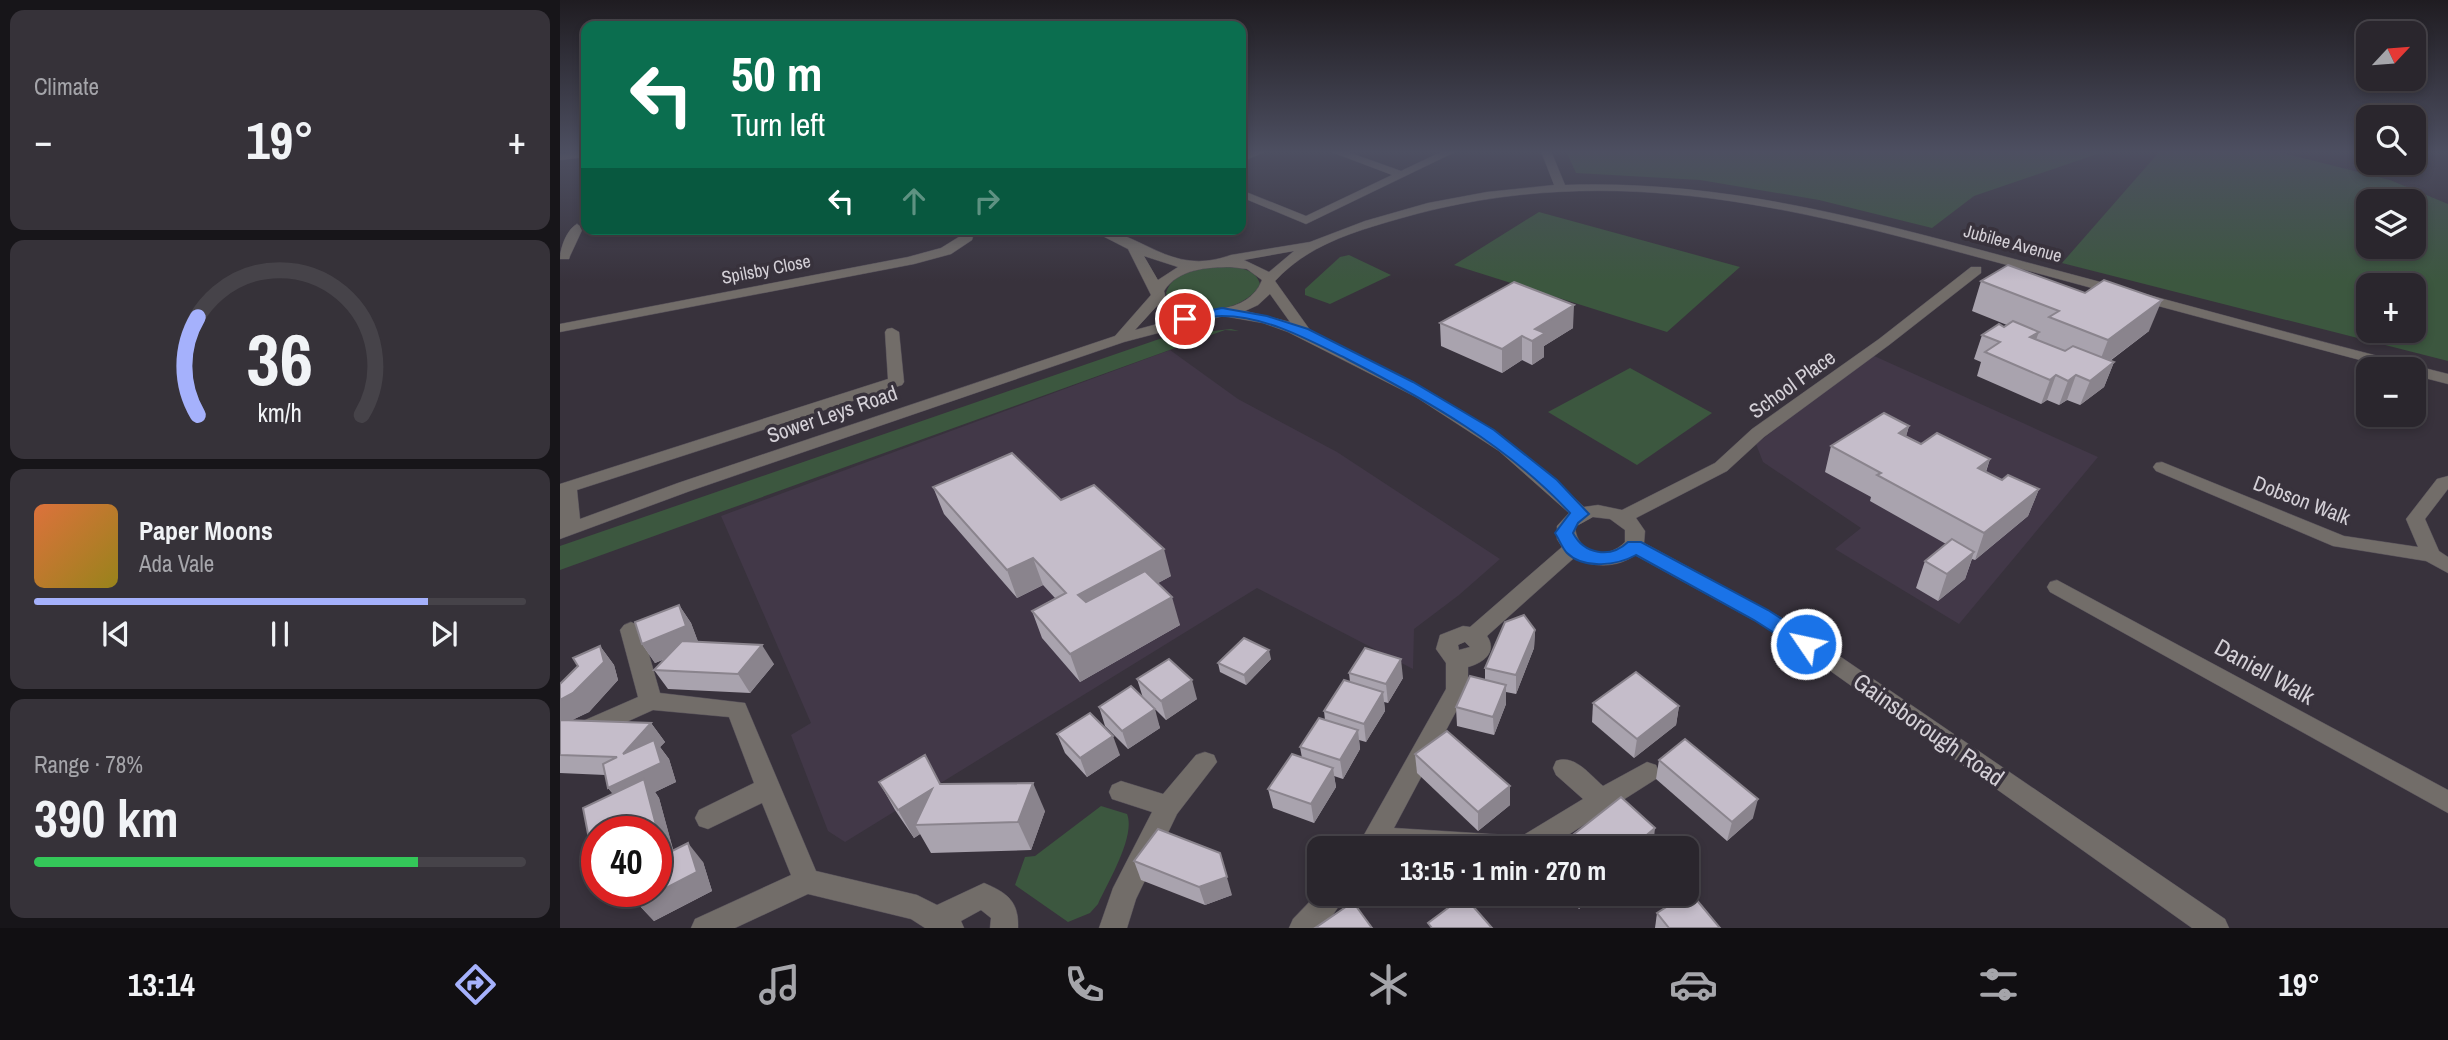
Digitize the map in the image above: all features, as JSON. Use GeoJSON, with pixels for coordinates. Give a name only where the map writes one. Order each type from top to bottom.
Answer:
{"type":"FeatureCollection","features":[{"type":"Feature","properties":{"kind":"street"},"geometry":{"type":"LineString","coordinates":[[1246,194],[1306,220],[1361,194]]}},
{"type":"Feature","properties":{"kind":"street","name":"Jubilee Avenue"},"geometry":{"type":"LineString","coordinates":[[1194,267],[1313,244],[1392,216],[1487,194]]}},
{"type":"Feature","properties":{"kind":"street","name":"Jubilee Avenue"},"geometry":{"type":"LineString","coordinates":[[1731,194],[1797,206],[2363,357]]}},
{"type":"Feature","properties":{"kind":"street"},"geometry":{"type":"LineString","coordinates":[[560,231],[581,227]]}},
{"type":"Feature","properties":{"kind":"street"},"geometry":{"type":"LineString","coordinates":[[564,256],[581,229]]}},
{"type":"Feature","properties":{"kind":"street","name":"Spilsby Close"},"geometry":{"type":"LineString","coordinates":[[560,328],[909,261],[946,251],[968,235]]}},
{"type":"Feature","properties":{"kind":"street"},"geometry":{"type":"LineString","coordinates":[[1107,235],[1163,260],[1194,267]]}},
{"type":"Feature","properties":{"kind":"street","name":"Jubilee Avenue"},"geometry":{"type":"LineString","coordinates":[[1218,312],[1256,300],[1266,291],[1269,281],[1298,252],[1313,244]]}},
{"type":"Feature","properties":{"kind":"street"},"geometry":{"type":"LineString","coordinates":[[1134,249],[1157,294],[1168,308],[1181,312],[1218,312],[1267,320],[1303,331],[1408,385],[1489,434],[1552,484],[1580,514]]}},
{"type":"Feature","properties":{"kind":"street"},"geometry":{"type":"LineString","coordinates":[[1216,263],[1231,262],[1257,268],[1303,331]]}},
{"type":"Feature","properties":{"kind":"street","name":"Sower Leys Road"},"geometry":{"type":"LineString","coordinates":[[1119,339],[1157,294],[1165,280],[1194,267]]}},
{"type":"Feature","properties":{"kind":"street","name":"School Place"},"geometry":{"type":"LineString","coordinates":[[1624,517],[1721,467],[1758,433],[1884,342],[1976,270]]}},
{"type":"Feature","properties":{"kind":"street","name":"Sower Leys Road"},"geometry":{"type":"LineString","coordinates":[[566,531],[684,487],[1119,339],[1218,312]]}},
{"type":"Feature","properties":{"kind":"street"},"geometry":{"type":"LineString","coordinates":[[566,531],[564,488],[895,382],[892,332]]}},
{"type":"Feature","properties":{"kind":"street","name":"Jubilee Avenue"},"geometry":{"type":"LineString","coordinates":[[2426,374],[2448,379]]}},
{"type":"Feature","properties":{"kind":"street","name":"Dobson Walk"},"geometry":{"type":"LineString","coordinates":[[2162,467],[2340,542],[2431,555],[2448,566]]}},
{"type":"Feature","properties":{"kind":"street"},"geometry":{"type":"LineString","coordinates":[[2431,555],[2415,519],[2442,483],[2448,481]]}},
{"type":"Feature","properties":{"kind":"street"},"geometry":{"type":"LineString","coordinates":[[1602,511],[1624,517],[1636,531],[1634,546],[1628,552],[1606,559],[1582,555],[1572,549],[1564,533],[1572,519],[1580,514],[1602,511]]}},
{"type":"Feature","properties":{"kind":"street","name":"Gainsborough Road"},"geometry":{"type":"LineString","coordinates":[[1634,546],[1784,628],[2215,928]]}},
{"type":"Feature","properties":{"kind":"street"},"geometry":{"type":"LineString","coordinates":[[1377,836],[1457,689],[1457,659],[1473,658],[1480,651],[1481,643],[1474,636],[1572,549]]}},
{"type":"Feature","properties":{"kind":"street","name":"Daniell Walk"},"geometry":{"type":"LineString","coordinates":[[2057,587],[2087,594],[2448,802]]}},
{"type":"Feature","properties":{"kind":"street"},"geometry":{"type":"LineString","coordinates":[[631,629],[651,701]]}},
{"type":"Feature","properties":{"kind":"street"},"geometry":{"type":"LineString","coordinates":[[560,742],[651,701],[737,709],[807,881]]}},
{"type":"Feature","properties":{"kind":"street"},"geometry":{"type":"LineString","coordinates":[[1113,928],[1123,897],[1168,806],[1205,762]]}},
{"type":"Feature","properties":{"kind":"street"},"geometry":{"type":"LineString","coordinates":[[1565,768],[1602,800]]}},
{"type":"Feature","properties":{"kind":"street"},"geometry":{"type":"LineString","coordinates":[[1544,836],[1647,772]]}},
{"type":"Feature","properties":{"kind":"street"},"geometry":{"type":"LineString","coordinates":[[708,818],[768,788]]}},
{"type":"Feature","properties":{"kind":"street"},"geometry":{"type":"LineString","coordinates":[[1121,792],[1168,806]]}},
{"type":"Feature","properties":{"kind":"street"},"geometry":{"type":"LineString","coordinates":[[705,928],[807,881],[918,908],[944,924],[964,904],[984,896],[1004,912],[1004,928]]}},
{"type":"Feature","properties":{"kind":"street"},"geometry":{"type":"LineString","coordinates":[[1303,928],[1324,906]]}},
{"type":"Feature","properties":{"kind":"shaded area"},"geometry":{"type":"Polygon","coordinates":[[[1170,350],[1238,399],[1337,452],[1500,559],[1414,629],[1413,669],[1257,588],[845,842],[828,831],[791,735],[811,723],[721,516],[1170,350]]]}},
{"type":"Feature","properties":{"kind":"shaded area"},"geometry":{"type":"Polygon","coordinates":[[[1872,355],[2098,457],[1959,624],[1835,549],[1861,528],[1763,462],[1756,444],[1872,355]]]}},
{"type":"Feature","properties":{"kind":"green space"},"geometry":{"type":"Polygon","coordinates":[[[1785,194],[1979,194],[1932,228],[1785,194]]]}},
{"type":"Feature","properties":{"kind":"green space"},"geometry":{"type":"Polygon","coordinates":[[[2122,194],[2356,194],[2356,259],[2426,259],[2426,195],[2448,204],[2448,361],[2377,343],[2426,343],[2426,273],[2356,273],[2356,338],[2062,263],[2122,194]]]}},
{"type":"Feature","properties":{"kind":"green space"},"geometry":{"type":"Polygon","coordinates":[[[1539,212],[1740,267],[1667,332],[1454,265],[1539,212]]]}},
{"type":"Feature","properties":{"kind":"green space"},"geometry":{"type":"Polygon","coordinates":[[[1349,255],[1391,275],[1330,304],[1305,295],[1305,289],[1340,257],[1349,255]]]}},
{"type":"Feature","properties":{"kind":"green space"},"geometry":{"type":"Polygon","coordinates":[[[1229,266],[1252,273],[1260,284],[1253,294],[1243,301],[1218,309],[1204,310],[1169,300],[1166,293],[1170,285],[1183,274],[1229,266]]]}},
{"type":"Feature","properties":{"kind":"green space"},"geometry":{"type":"Polygon","coordinates":[[[1231,329],[1239,331],[1225,330],[560,570],[560,546],[1168,336],[1231,329]]]}},
{"type":"Feature","properties":{"kind":"green space"},"geometry":{"type":"Polygon","coordinates":[[[1630,368],[1712,413],[1637,465],[1548,412],[1630,368]]]}},
{"type":"Feature","properties":{"kind":"green space"},"geometry":{"type":"Polygon","coordinates":[[[1101,806],[1127,814],[1128,834],[1114,872],[1098,904],[1090,913],[1068,922],[1015,885],[1025,857],[1035,856],[1101,806]]]}},
{"type":"Feature","properties":{"kind":"building"},"geometry":{"type":"Polygon","coordinates":[[[2008,265],[2085,293],[2104,280],[2162,300],[2108,340],[2049,317],[2059,311],[1981,281],[2008,265]]]}},
{"type":"Feature","properties":{"kind":"building"},"geometry":{"type":"Polygon","coordinates":[[[1514,282],[1574,305],[1535,329],[1545,333],[1532,341],[1522,336],[1502,349],[1440,323],[1514,282]]]}},
{"type":"Feature","properties":{"kind":"building"},"geometry":{"type":"Polygon","coordinates":[[[2013,321],[2039,332],[2030,337],[2065,351],[2073,346],[2114,362],[2090,381],[2076,375],[2068,381],[2056,375],[2050,380],[1985,352],[2000,342],[1982,335],[1999,324],[2004,327],[2013,321]]]}},
{"type":"Feature","properties":{"kind":"building"},"geometry":{"type":"Polygon","coordinates":[[[1884,413],[1909,426],[1899,433],[1921,444],[1937,433],[1990,459],[1978,468],[2002,480],[2008,475],[2039,489],[1984,533],[1877,475],[1881,473],[1831,446],[1884,413]]]}},
{"type":"Feature","properties":{"kind":"building"},"geometry":{"type":"Polygon","coordinates":[[[1012,453],[1061,500],[1094,485],[1164,549],[1078,595],[1086,602],[1145,571],[1172,597],[1070,654],[1032,611],[1066,593],[1033,558],[1007,570],[933,487],[1012,453]]]}},
{"type":"Feature","properties":{"kind":"building"},"geometry":{"type":"Polygon","coordinates":[[[1952,539],[1974,552],[1947,574],[1925,561],[1952,539]]]}},
{"type":"Feature","properties":{"kind":"building"},"geometry":{"type":"Polygon","coordinates":[[[679,605],[686,626],[642,644],[635,622],[679,605]]]}},
{"type":"Feature","properties":{"kind":"building"},"geometry":{"type":"Polygon","coordinates":[[[1524,615],[1535,630],[1516,675],[1485,668],[1505,622],[1524,615]]]}},
{"type":"Feature","properties":{"kind":"building"},"geometry":{"type":"Polygon","coordinates":[[[1244,638],[1269,650],[1244,675],[1218,663],[1244,638]]]}},
{"type":"Feature","properties":{"kind":"building"},"geometry":{"type":"Polygon","coordinates":[[[682,641],[762,645],[738,674],[654,670],[682,641]]]}},
{"type":"Feature","properties":{"kind":"building"},"geometry":{"type":"Polygon","coordinates":[[[600,646],[604,662],[573,693],[560,700],[560,684],[578,666],[573,658],[600,646]]]}},
{"type":"Feature","properties":{"kind":"building"},"geometry":{"type":"Polygon","coordinates":[[[1365,648],[1401,659],[1386,684],[1349,673],[1365,648]]]}},
{"type":"Feature","properties":{"kind":"building"},"geometry":{"type":"Polygon","coordinates":[[[1169,659],[1192,680],[1161,701],[1137,679],[1169,659]]]}},
{"type":"Feature","properties":{"kind":"building"},"geometry":{"type":"Polygon","coordinates":[[[1636,672],[1679,706],[1637,739],[1593,703],[1636,672]]]}},
{"type":"Feature","properties":{"kind":"building"},"geometry":{"type":"Polygon","coordinates":[[[1470,676],[1506,685],[1493,717],[1456,707],[1470,676]]]}},
{"type":"Feature","properties":{"kind":"building"},"geometry":{"type":"Polygon","coordinates":[[[1344,680],[1383,692],[1364,724],[1324,711],[1344,680]]]}},
{"type":"Feature","properties":{"kind":"building"},"geometry":{"type":"Polygon","coordinates":[[[1131,686],[1155,709],[1122,731],[1099,707],[1131,686]]]}},
{"type":"Feature","properties":{"kind":"building"},"geometry":{"type":"Polygon","coordinates":[[[1090,713],[1113,736],[1080,758],[1057,734],[1090,713]]]}},
{"type":"Feature","properties":{"kind":"building"},"geometry":{"type":"Polygon","coordinates":[[[1319,718],[1358,730],[1340,760],[1300,747],[1319,718]]]}},
{"type":"Feature","properties":{"kind":"building"},"geometry":{"type":"Polygon","coordinates":[[[561,720],[651,723],[623,754],[654,740],[661,763],[608,788],[603,764],[617,757],[560,755],[561,720]]]}},
{"type":"Feature","properties":{"kind":"building"},"geometry":{"type":"Polygon","coordinates":[[[1447,731],[1510,786],[1478,812],[1415,754],[1447,731]]]}},
{"type":"Feature","properties":{"kind":"building"},"geometry":{"type":"Polygon","coordinates":[[[1685,739],[1758,799],[1732,822],[1659,760],[1685,739]]]}},
{"type":"Feature","properties":{"kind":"building"},"geometry":{"type":"Polygon","coordinates":[[[1292,754],[1333,768],[1311,804],[1268,789],[1292,754]]]}},
{"type":"Feature","properties":{"kind":"building"},"geometry":{"type":"Polygon","coordinates":[[[925,755],[940,784],[1033,783],[1018,822],[915,825],[932,789],[898,810],[879,782],[925,755]]]}},
{"type":"Feature","properties":{"kind":"building"},"geometry":{"type":"Polygon","coordinates":[[[644,779],[654,816],[585,816],[583,808],[644,779]]]}},
{"type":"Feature","properties":{"kind":"building"},"geometry":{"type":"Polygon","coordinates":[[[1621,797],[1655,828],[1645,836],[1572,836],[1621,797]]]}},
{"type":"Feature","properties":{"kind":"building"},"geometry":{"type":"Polygon","coordinates":[[[1158,829],[1220,853],[1227,877],[1199,887],[1134,861],[1158,829]]]}},
{"type":"Feature","properties":{"kind":"building"},"geometry":{"type":"Polygon","coordinates":[[[688,843],[697,872],[672,885],[672,851],[688,843]]]}},
{"type":"Feature","properties":{"kind":"building"},"geometry":{"type":"Polygon","coordinates":[[[1699,903],[1720,928],[1669,928],[1657,913],[1668,906],[1699,906],[1699,903]]]}},
{"type":"Feature","properties":{"kind":"building"},"geometry":{"type":"Polygon","coordinates":[[[1347,906],[1356,906],[1372,928],[1315,928],[1347,906]]]}},
{"type":"Feature","properties":{"kind":"building"},"geometry":{"type":"Polygon","coordinates":[[[1451,906],[1473,906],[1492,928],[1432,928],[1428,923],[1451,906]]]}},
{"type":"Feature","properties":{"kind":"route"},"geometry":{"type":"LineString","coordinates":[[1185,319],[1222,312],[1267,320],[1303,331],[1408,385],[1489,434],[1552,484],[1580,514],[1566,526],[1564,533],[1572,549],[1582,555],[1606,559],[1618,557],[1634,546],[1716,589],[1784,628],[1806,644]]}}]}
